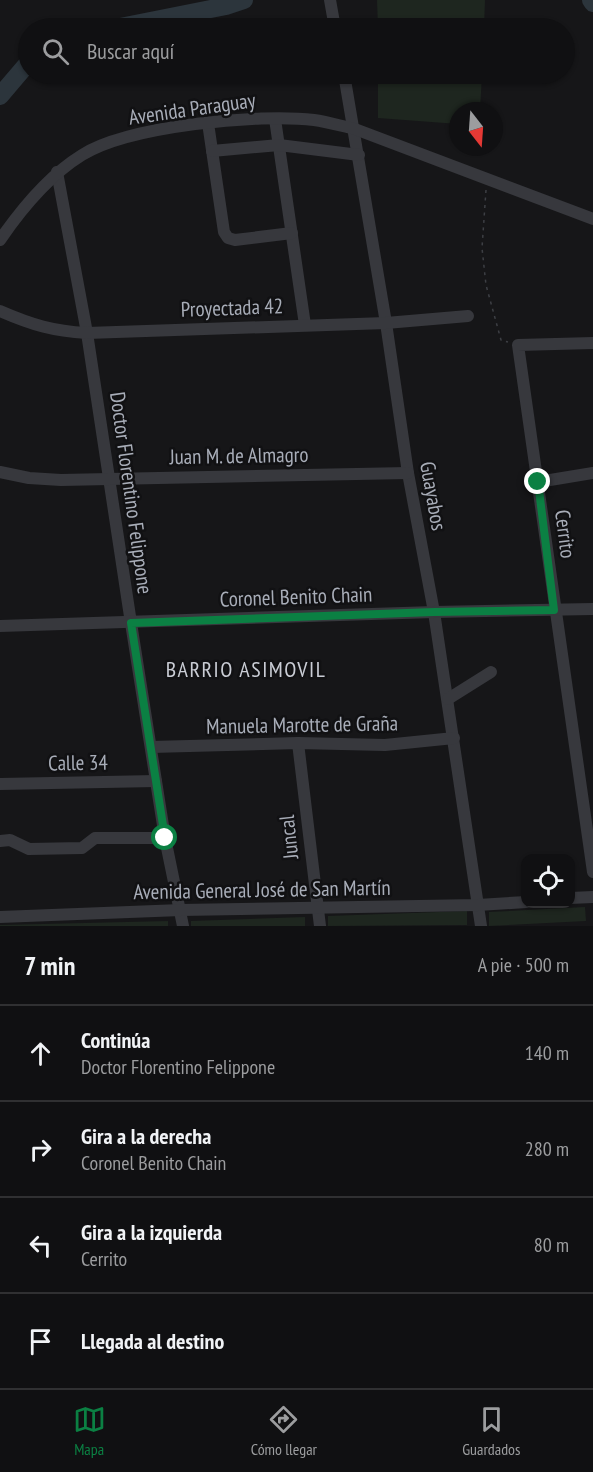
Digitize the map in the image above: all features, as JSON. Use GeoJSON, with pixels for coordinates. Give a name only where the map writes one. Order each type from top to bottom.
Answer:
{"type":"FeatureCollection","features":[{"type":"Feature","properties":{"kind":"street"},"geometry":{"type":"LineString","coordinates":[[330,0],[333,18]]}},
{"type":"Feature","properties":{"kind":"street","name":"Guayabos"},"geometry":{"type":"LineString","coordinates":[[346,84],[386,323],[408,473],[448,699],[481,926]]}},
{"type":"Feature","properties":{"kind":"street"},"geometry":{"type":"LineString","coordinates":[[275,119],[305,325]]}},
{"type":"Feature","properties":{"kind":"street","name":"Avenida Paraguay"},"geometry":{"type":"LineString","coordinates":[[0,240],[32,199],[57,172],[83,154],[110,141],[208,123],[275,119],[314,120],[355,129],[593,219]]}},
{"type":"Feature","properties":{"kind":"street"},"geometry":{"type":"LineString","coordinates":[[208,123],[224,232],[228,238],[235,240],[292,232]]}},
{"type":"Feature","properties":{"kind":"street"},"geometry":{"type":"LineString","coordinates":[[212,151],[279,145],[359,155]]}},
{"type":"Feature","properties":{"kind":"street","name":"Doctor Florentino Felippone"},"geometry":{"type":"LineString","coordinates":[[57,172],[87,333],[165,838],[183,926]]}},
{"type":"Feature","properties":{"kind":"street","name":"Proyectada 42"},"geometry":{"type":"LineString","coordinates":[[0,311],[25,322],[56,331],[87,333],[386,323],[468,316]]}},
{"type":"Feature","properties":{"kind":"street"},"geometry":{"type":"LineString","coordinates":[[518,345],[593,343]]}},
{"type":"Feature","properties":{"kind":"street","name":"Cerrito"},"geometry":{"type":"LineString","coordinates":[[518,345],[593,872]]}},
{"type":"Feature","properties":{"kind":"street","name":"Juan M. de Almagro"},"geometry":{"type":"LineString","coordinates":[[0,472],[29,478],[50,479],[408,473]]}},
{"type":"Feature","properties":{"kind":"street"},"geometry":{"type":"LineString","coordinates":[[538,482],[593,472]]}},
{"type":"Feature","properties":{"kind":"street","name":"Coronel Benito Chain"},"geometry":{"type":"LineString","coordinates":[[0,626],[593,609]]}},
{"type":"Feature","properties":{"kind":"street"},"geometry":{"type":"LineString","coordinates":[[448,699],[491,672]]}},
{"type":"Feature","properties":{"kind":"street","name":"Manuela Marotte de Graña"},"geometry":{"type":"LineString","coordinates":[[151,747],[298,743],[385,745],[454,738]]}},
{"type":"Feature","properties":{"kind":"street","name":"Juncal"},"geometry":{"type":"LineString","coordinates":[[298,743],[316,908],[320,926]]}},
{"type":"Feature","properties":{"kind":"street","name":"Calle 34"},"geometry":{"type":"LineString","coordinates":[[0,784],[156,781]]}},
{"type":"Feature","properties":{"kind":"street"},"geometry":{"type":"LineString","coordinates":[[0,841],[10,840],[29,849],[81,848],[95,838],[165,838]]}},
{"type":"Feature","properties":{"kind":"street"},"geometry":{"type":"LineString","coordinates":[[575,898],[593,897]]}},
{"type":"Feature","properties":{"kind":"street","name":"Avenida General José de San Martín"},"geometry":{"type":"LineString","coordinates":[[0,917],[181,910],[521,902]]}},
{"type":"Feature","properties":{"kind":"path"},"geometry":{"type":"LineString","coordinates":[[486,180],[482,248],[486,285],[501,340],[518,345]]}},
{"type":"Feature","properties":{"kind":"shaded area"},"geometry":{"type":"Polygon","coordinates":[[[377,0],[485,0],[484,18],[378,18],[377,0]]]}},
{"type":"Feature","properties":{"kind":"shaded area"},"geometry":{"type":"Polygon","coordinates":[[[378,84],[481,84],[480,102],[449,102],[449,123],[378,118],[378,84]]]}},
{"type":"Feature","properties":{"kind":"shaded area"},"geometry":{"type":"Polygon","coordinates":[[[585,907],[586,921],[489,926],[489,912],[585,907]]]}},
{"type":"Feature","properties":{"kind":"shaded area"},"geometry":{"type":"Polygon","coordinates":[[[467,911],[467,925],[328,926],[328,916],[467,911]]]}},
{"type":"Feature","properties":{"kind":"shaded area"},"geometry":{"type":"Polygon","coordinates":[[[305,917],[305,926],[191,926],[191,921],[305,917]]]}},
{"type":"Feature","properties":{"kind":"shaded area"},"geometry":{"type":"Polygon","coordinates":[[[168,921],[168,926],[0,926],[0,925],[168,921]]]}},
{"type":"Feature","properties":{"kind":"waterway"},"geometry":{"type":"LineString","coordinates":[[165,18],[226,6],[244,0]]}},
{"type":"Feature","properties":{"kind":"waterway"},"geometry":{"type":"LineString","coordinates":[[0,96],[18,75]]}},
{"type":"Feature","properties":{"kind":"district","name":"BARRIO ASIMOVIL"},"geometry":{"type":"Point","coordinates":[246,669]}},
{"type":"Feature","properties":{"kind":"route"},"geometry":{"type":"LineString","coordinates":[[165,838],[131,623],[554,610],[538,482]]}}]}
